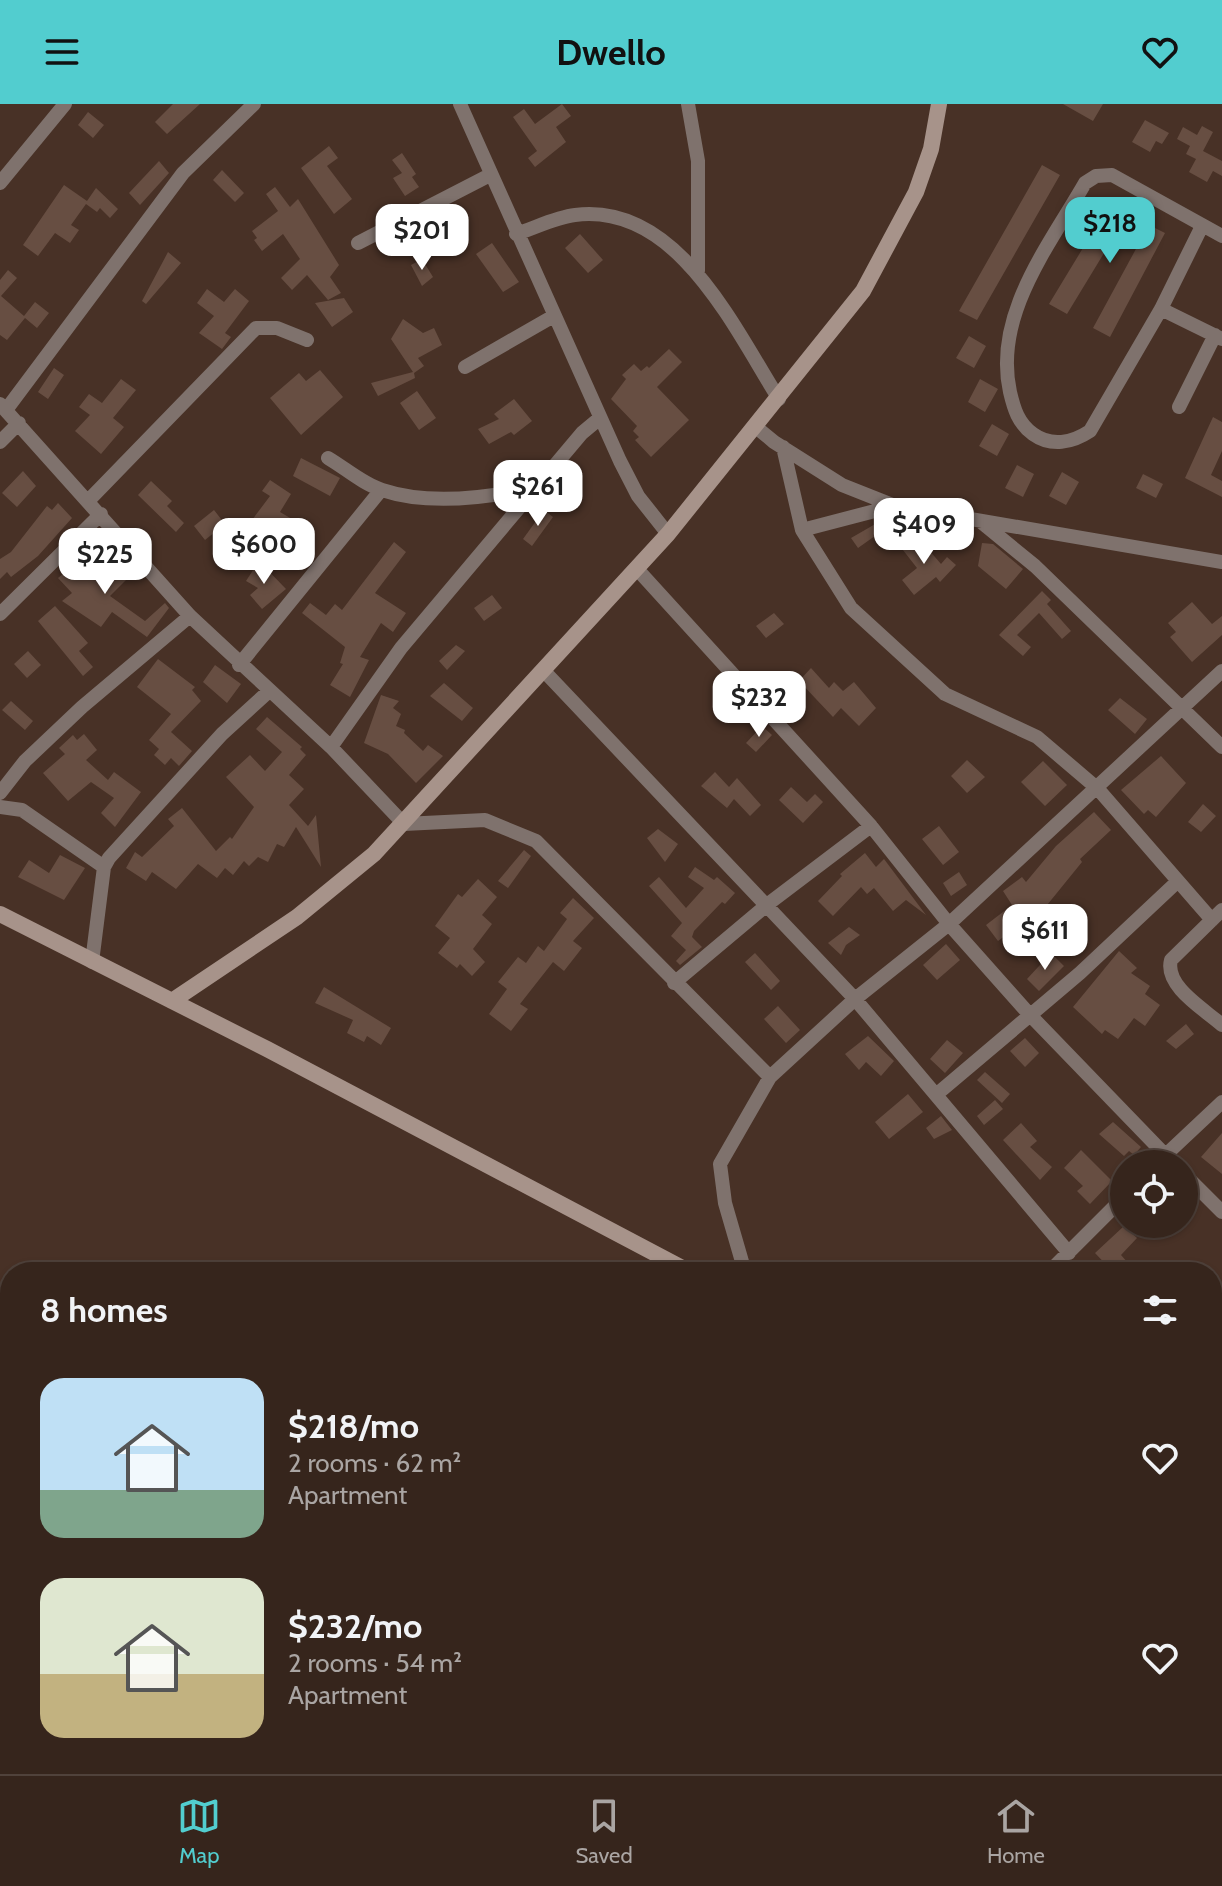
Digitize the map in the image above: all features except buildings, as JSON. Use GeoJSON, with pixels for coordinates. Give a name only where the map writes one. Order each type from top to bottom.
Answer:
{"type":"FeatureCollection","features":[{"type":"Feature","properties":{"kind":"street"},"geometry":{"type":"LineString","coordinates":[[0,183],[65,104]]}},
{"type":"Feature","properties":{"kind":"street"},"geometry":{"type":"LineString","coordinates":[[254,104],[183,173],[3,407],[190,616],[268,692],[331,747],[404,824],[485,820],[536,841],[770,1077]]}},
{"type":"Feature","properties":{"kind":"street"},"geometry":{"type":"LineString","coordinates":[[460,104],[552,317],[600,418],[638,496],[668,534]]}},
{"type":"Feature","properties":{"kind":"street"},"geometry":{"type":"LineString","coordinates":[[688,104],[698,161],[698,271]]}},
{"type":"Feature","properties":{"kind":"street"},"geometry":{"type":"LineString","coordinates":[[172,1001],[337,888],[404,824],[668,534],[779,399],[870,278],[916,192],[931,149],[939,104]]}},
{"type":"Feature","properties":{"kind":"street"},"geometry":{"type":"LineString","coordinates":[[358,243],[490,175]]}},
{"type":"Feature","properties":{"kind":"street"},"geometry":{"type":"LineString","coordinates":[[1202,226],[1161,309],[1090,431],[1077,440],[1057,442],[1039,439],[1022,426],[1008,381],[1008,334],[1017,304],[1085,183],[1096,176],[1112,175],[1222,236]]}},
{"type":"Feature","properties":{"kind":"street"},"geometry":{"type":"LineString","coordinates":[[516,234],[574,215],[606,215],[636,224],[670,246],[698,271],[779,399]]}},
{"type":"Feature","properties":{"kind":"street"},"geometry":{"type":"LineString","coordinates":[[1161,309],[1218,337],[1179,407]]}},
{"type":"Feature","properties":{"kind":"street"},"geometry":{"type":"LineString","coordinates":[[465,367],[552,317]]}},
{"type":"Feature","properties":{"kind":"street"},"geometry":{"type":"LineString","coordinates":[[89,500],[256,328],[277,328],[307,340]]}},
{"type":"Feature","properties":{"kind":"street"},"geometry":{"type":"LineString","coordinates":[[331,747],[401,648],[537,487],[600,418]]}},
{"type":"Feature","properties":{"kind":"street"},"geometry":{"type":"LineString","coordinates":[[0,442],[19,423]]}},
{"type":"Feature","properties":{"kind":"street"},"geometry":{"type":"LineString","coordinates":[[756,427],[842,485],[895,506],[1222,562]]}},
{"type":"Feature","properties":{"kind":"street"},"geometry":{"type":"LineString","coordinates":[[783,447],[802,530],[851,608],[945,694],[1037,737],[1098,789],[1178,881],[1217,915],[1171,960],[1168,969],[1172,981],[1222,1025]]}},
{"type":"Feature","properties":{"kind":"street"},"geometry":{"type":"LineString","coordinates":[[328,458],[381,490],[433,498],[495,496],[537,487]]}},
{"type":"Feature","properties":{"kind":"street"},"geometry":{"type":"LineString","coordinates":[[239,665],[381,490]]}},
{"type":"Feature","properties":{"kind":"street"},"geometry":{"type":"LineString","coordinates":[[802,530],[895,506]]}},
{"type":"Feature","properties":{"kind":"street"},"geometry":{"type":"LineString","coordinates":[[0,614],[101,514]]}},
{"type":"Feature","properties":{"kind":"street"},"geometry":{"type":"LineString","coordinates":[[980,521],[1035,566],[1222,747]]}},
{"type":"Feature","properties":{"kind":"street"},"geometry":{"type":"LineString","coordinates":[[637,569],[871,826],[949,924],[1155,1150]]}},
{"type":"Feature","properties":{"kind":"street"},"geometry":{"type":"LineString","coordinates":[[0,793],[25,761],[82,707],[190,616]]}},
{"type":"Feature","properties":{"kind":"street"},"geometry":{"type":"LineString","coordinates":[[544,671],[855,999],[1069,1253]]}},
{"type":"Feature","properties":{"kind":"street"},"geometry":{"type":"LineString","coordinates":[[742,1262],[725,1203],[720,1164],[770,1077],[855,999],[949,924],[1222,671]]}},
{"type":"Feature","properties":{"kind":"street"},"geometry":{"type":"LineString","coordinates":[[92,962],[104,867],[222,734],[268,692]]}},
{"type":"Feature","properties":{"kind":"street"},"geometry":{"type":"LineString","coordinates":[[0,807],[11,805],[22,810],[104,867]]}},
{"type":"Feature","properties":{"kind":"street"},"geometry":{"type":"LineString","coordinates":[[674,983],[768,904],[871,826]]}},
{"type":"Feature","properties":{"kind":"street"},"geometry":{"type":"LineString","coordinates":[[937,1094],[1080,973],[1178,881]]}},
{"type":"Feature","properties":{"kind":"street"},"geometry":{"type":"LineString","coordinates":[[0,914],[671,1262]]}},
{"type":"Feature","properties":{"kind":"street"},"geometry":{"type":"LineString","coordinates":[[1176,1150],[1222,1102]]}},
{"type":"Feature","properties":{"kind":"street"},"geometry":{"type":"LineString","coordinates":[[1198,1188],[1222,1212]]}},
{"type":"Feature","properties":{"kind":"street"},"geometry":{"type":"LineString","coordinates":[[1060,1262],[1110,1211]]}}]}
